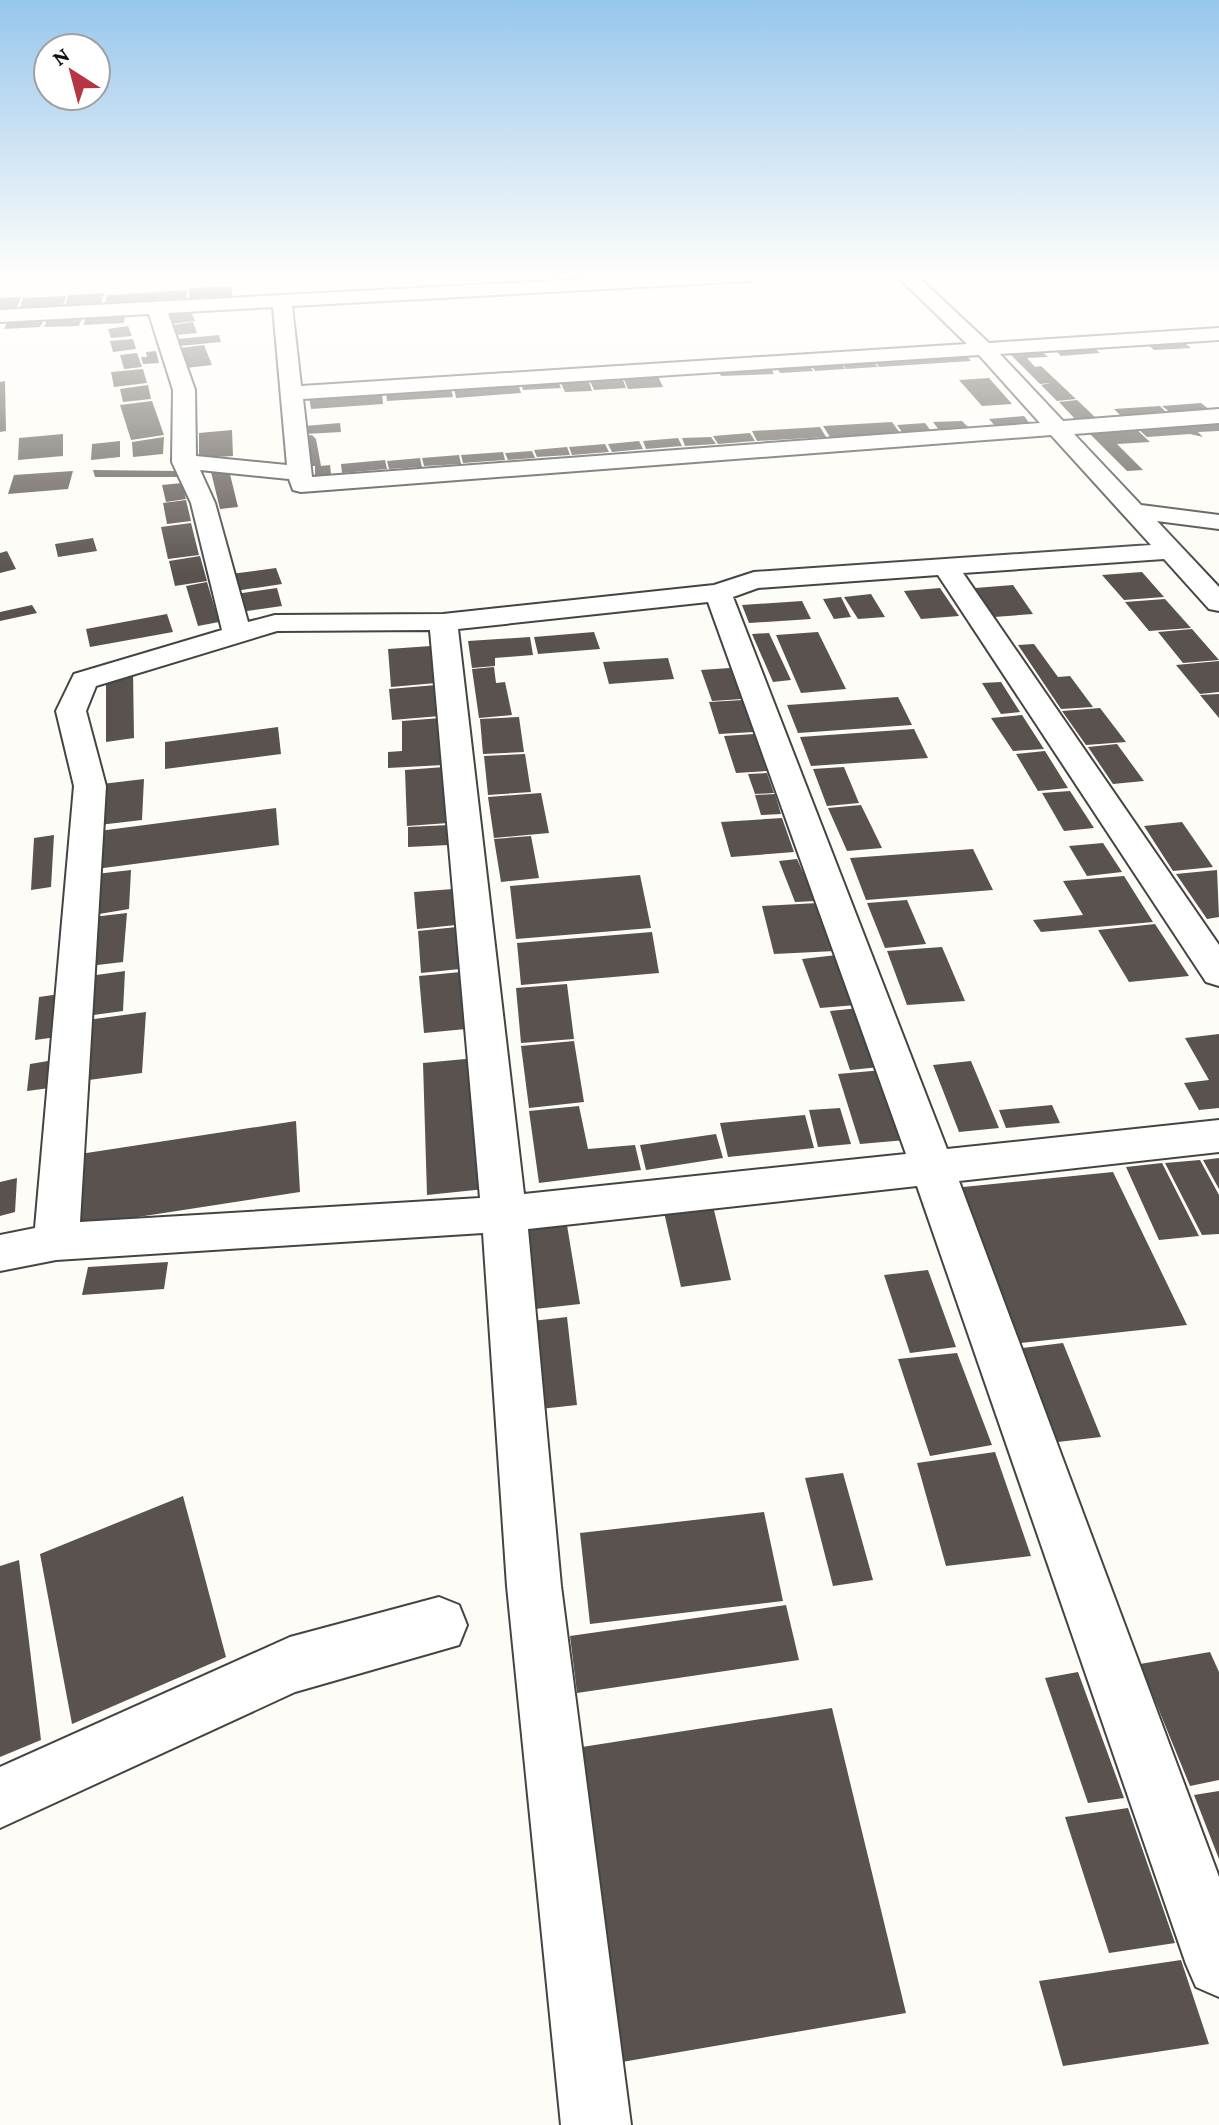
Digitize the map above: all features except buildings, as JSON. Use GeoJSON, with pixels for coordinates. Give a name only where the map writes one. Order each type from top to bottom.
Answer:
{"type":"FeatureCollection","features":[{"type":"Feature","properties":{"kind":"street"},"geometry":{"type":"LineString","coordinates":[[179,375],[184,390],[184,462],[203,503],[237,633]]}},
{"type":"Feature","properties":{"kind":"street"},"geometry":{"type":"LineString","coordinates":[[289,375],[301,485],[1219,416]]}},
{"type":"Feature","properties":{"kind":"street"},"geometry":{"type":"LineString","coordinates":[[291,393],[559,375]]}},
{"type":"Feature","properties":{"kind":"street"},"geometry":{"type":"LineString","coordinates":[[1008,375],[1219,603]]}},
{"type":"Feature","properties":{"kind":"street"},"geometry":{"type":"LineString","coordinates":[[184,462],[299,473]]}},
{"type":"Feature","properties":{"kind":"street"},"geometry":{"type":"LineString","coordinates":[[1133,511],[1219,522]]}},
{"type":"Feature","properties":{"kind":"street"},"geometry":{"type":"LineString","coordinates":[[56,1242],[90,786],[71,711],[84,680],[275,623],[443,622],[718,593],[754,580],[1171,551]]}},
{"type":"Feature","properties":{"kind":"street"},"geometry":{"type":"LineString","coordinates":[[946,567],[1219,973]]}},
{"type":"Feature","properties":{"kind":"street"},"geometry":{"type":"LineString","coordinates":[[718,593],[932,1167],[1219,1964]]}},
{"type":"Feature","properties":{"kind":"street"},"geometry":{"type":"LineString","coordinates":[[443,622],[504,1214],[534,1586],[596,2125]]}},
{"type":"Feature","properties":{"kind":"street"},"geometry":{"type":"LineString","coordinates":[[0,1253],[56,1242],[504,1214],[1219,1136]]}},
{"type":"Feature","properties":{"kind":"street"},"geometry":{"type":"LineString","coordinates":[[0,1798],[290,1665],[439,1625]]}}]}
